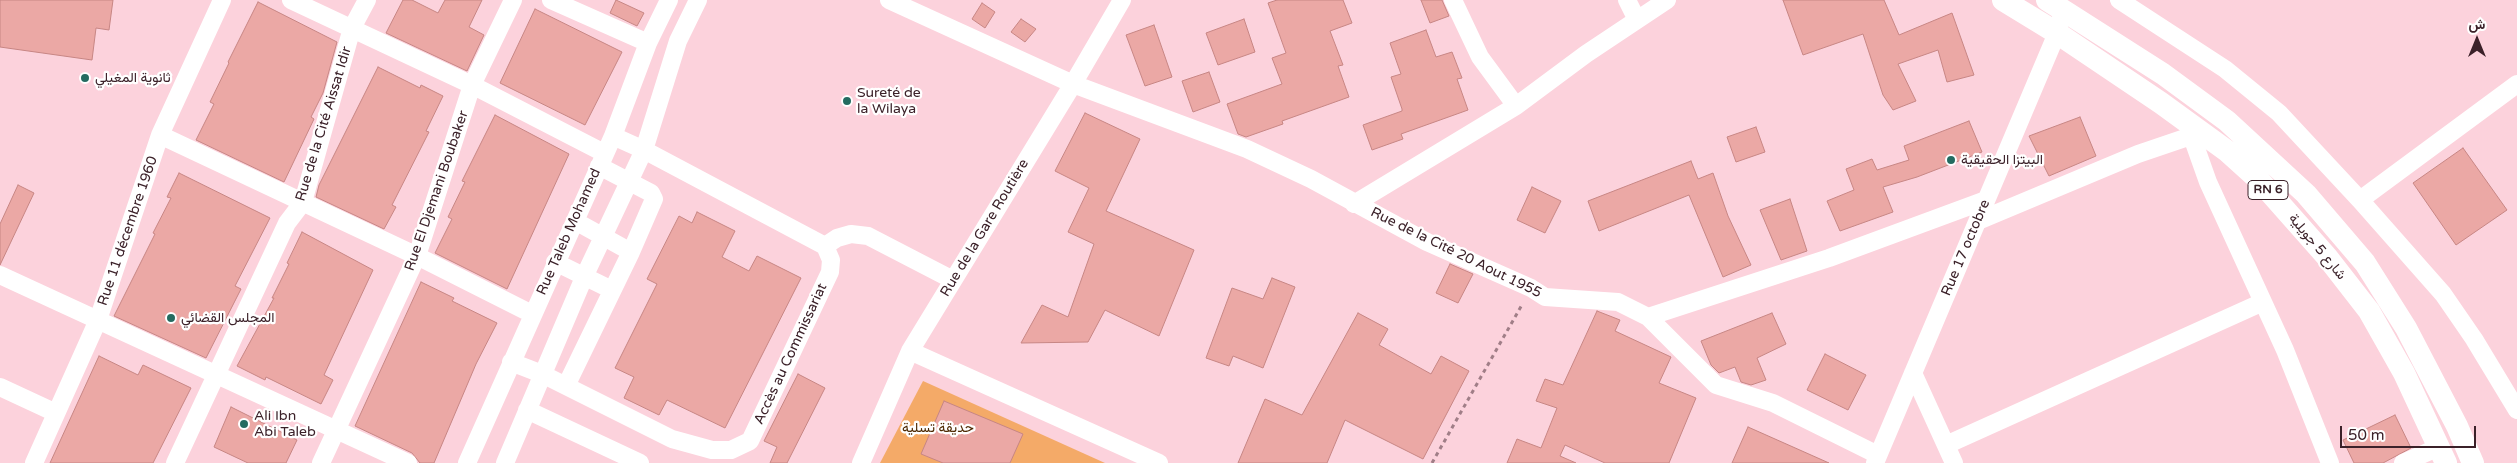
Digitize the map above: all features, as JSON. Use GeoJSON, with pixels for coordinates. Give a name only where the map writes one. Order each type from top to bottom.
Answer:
{"type":"FeatureCollection","features":[{"type":"Feature","properties":{"kind":"main road","name":"شارع 5 جويلية"},"geometry":{"type":"LineString","coordinates":[[2003,0],[2057,33],[2188,128],[2227,151],[2258,178],[2327,257],[2369,311],[2404,373],[2442,455]]}},
{"type":"Feature","properties":{"kind":"main road","name":"شارع 5 جويلية"},"geometry":{"type":"LineString","coordinates":[[2057,3],[2163,74],[2227,121],[2306,194],[2365,263],[2406,328],[2457,426],[2473,463]]}},
{"type":"Feature","properties":{"kind":"street","name":"Rue 11 décembre 1960"},"geometry":{"type":"LineString","coordinates":[[34,463],[98,320],[160,135],[222,0]]}},
{"type":"Feature","properties":{"kind":"street"},"geometry":{"type":"LineString","coordinates":[[291,0],[472,85],[601,160],[629,181],[651,193],[654,199],[631,252],[566,386]]}},
{"type":"Feature","properties":{"kind":"street","name":"Rue de la Cité Aissat Idir"},"geometry":{"type":"LineString","coordinates":[[175,463],[214,375],[287,223],[303,202],[352,28],[367,0]]}},
{"type":"Feature","properties":{"kind":"street","name":"Rue El Djemani Boubaker"},"geometry":{"type":"LineString","coordinates":[[321,463],[417,256],[472,85],[514,0]]}},
{"type":"Feature","properties":{"kind":"street"},"geometry":{"type":"LineString","coordinates":[[551,0],[648,43]]}},
{"type":"Feature","properties":{"kind":"street","name":"Rue Taleb Mohamed"},"geometry":{"type":"LineString","coordinates":[[467,463],[613,136],[648,43],[669,0]]}},
{"type":"Feature","properties":{"kind":"street"},"geometry":{"type":"LineString","coordinates":[[505,463],[585,275],[644,150],[678,41],[698,0]]}},
{"type":"Feature","properties":{"kind":"street","name":"Rue de la Cité 20 Aout 1955"},"geometry":{"type":"LineString","coordinates":[[889,0],[1073,84],[1247,149],[1311,180],[1427,242],[1532,288],[1545,297],[1618,302],[1648,317],[1716,385],[1772,403],[1876,459]]}},
{"type":"Feature","properties":{"kind":"street","name":"Rue de la Gare Routière"},"geometry":{"type":"LineString","coordinates":[[861,463],[910,351],[1122,0]]}},
{"type":"Feature","properties":{"kind":"street"},"geometry":{"type":"LineString","coordinates":[[1453,0],[1480,57],[1516,106]]}},
{"type":"Feature","properties":{"kind":"street"},"geometry":{"type":"LineString","coordinates":[[1627,0],[1636,20]]}},
{"type":"Feature","properties":{"kind":"street"},"geometry":{"type":"LineString","coordinates":[[1354,204],[1516,106],[1586,54],[1667,0]]}},
{"type":"Feature","properties":{"kind":"street"},"geometry":{"type":"LineString","coordinates":[[2119,0],[2224,69],[2279,113],[2360,200],[2443,294],[2480,348],[2517,410]]}},
{"type":"Feature","properties":{"kind":"street","name":"Rue 17 octobre"},"geometry":{"type":"LineString","coordinates":[[1876,459],[2057,33],[2057,3]]}},
{"type":"Feature","properties":{"kind":"street"},"geometry":{"type":"LineString","coordinates":[[2360,200],[2517,84]]}},
{"type":"Feature","properties":{"kind":"street"},"geometry":{"type":"LineString","coordinates":[[1978,221],[2138,154],[2188,128],[2208,182],[2285,350],[2330,463]]}},
{"type":"Feature","properties":{"kind":"street"},"geometry":{"type":"LineString","coordinates":[[160,135],[417,256],[532,314]]}},
{"type":"Feature","properties":{"kind":"street"},"geometry":{"type":"LineString","coordinates":[[613,136],[644,150],[825,246],[837,238],[851,234],[868,236],[953,280]]}},
{"type":"Feature","properties":{"kind":"street"},"geometry":{"type":"LineString","coordinates":[[1648,317],[1829,258],[1986,200]]}},
{"type":"Feature","properties":{"kind":"street"},"geometry":{"type":"LineString","coordinates":[[575,222],[631,252]]}},
{"type":"Feature","properties":{"kind":"street","name":"Accès au Commissariat"},"geometry":{"type":"LineString","coordinates":[[511,362],[542,374],[672,439],[712,450],[732,450],[750,441],[830,272],[831,260],[825,246]]}},
{"type":"Feature","properties":{"kind":"street"},"geometry":{"type":"LineString","coordinates":[[556,262],[612,290]]}},
{"type":"Feature","properties":{"kind":"street"},"geometry":{"type":"LineString","coordinates":[[0,275],[408,463]]}},
{"type":"Feature","properties":{"kind":"street"},"geometry":{"type":"LineString","coordinates":[[1946,445],[2263,302]]}},
{"type":"Feature","properties":{"kind":"street"},"geometry":{"type":"LineString","coordinates":[[910,351],[1159,463]]}},
{"type":"Feature","properties":{"kind":"street"},"geometry":{"type":"LineString","coordinates":[[1912,373],[1954,463]]}},
{"type":"Feature","properties":{"kind":"street"},"geometry":{"type":"LineString","coordinates":[[0,387],[56,413]]}},
{"type":"Feature","properties":{"kind":"street"},"geometry":{"type":"LineString","coordinates":[[528,410],[640,463]]}},
{"type":"Feature","properties":{"kind":"street"},"geometry":{"type":"LineString","coordinates":[[2403,463],[2442,455]]}},
{"type":"Feature","properties":{"kind":"path"},"geometry":{"type":"LineString","coordinates":[[1432,463],[1532,288]]}},
{"type":"Feature","properties":{"kind":"green space","name":"حديقة تسلية"},"geometry":{"type":"Polygon","coordinates":[[[923,381],[1105,463],[880,463],[923,381]]]}},
{"type":"Feature","properties":{"kind":"building"},"geometry":{"type":"Polygon","coordinates":[[[0,0],[113,0],[109,30],[96,28],[92,60],[0,47],[0,0]]]}},
{"type":"Feature","properties":{"kind":"building"},"geometry":{"type":"Polygon","coordinates":[[[403,0],[412,0],[438,13],[445,0],[482,0],[469,27],[484,35],[467,71],[386,33],[403,0]]]}},
{"type":"Feature","properties":{"kind":"building"},"geometry":{"type":"Polygon","coordinates":[[[616,0],[644,13],[637,26],[610,13],[616,0]]]}},
{"type":"Feature","properties":{"kind":"building"},"geometry":{"type":"Polygon","coordinates":[[[1277,0],[1343,0],[1352,23],[1330,31],[1343,65],[1338,66],[1349,97],[1282,121],[1283,124],[1246,137],[1238,134],[1227,104],[1282,84],[1272,58],[1286,53],[1268,3],[1277,0]]]}},
{"type":"Feature","properties":{"kind":"building"},"geometry":{"type":"Polygon","coordinates":[[[1421,0],[1442,0],[1449,16],[1430,23],[1421,0]]]}},
{"type":"Feature","properties":{"kind":"building"},"geometry":{"type":"Polygon","coordinates":[[[1783,0],[1884,0],[1899,35],[1952,13],[1974,75],[1947,82],[1938,50],[1898,64],[1916,101],[1893,110],[1883,95],[1863,34],[1803,55],[1783,0]]]}},
{"type":"Feature","properties":{"kind":"building"},"geometry":{"type":"Polygon","coordinates":[[[258,2],[337,42],[323,93],[311,117],[314,119],[284,182],[196,140],[214,104],[210,102],[258,2]]]}},
{"type":"Feature","properties":{"kind":"building"},"geometry":{"type":"Polygon","coordinates":[[[982,3],[995,12],[985,28],[972,19],[982,3]]]}},
{"type":"Feature","properties":{"kind":"building"},"geometry":{"type":"Polygon","coordinates":[[[535,9],[622,52],[585,125],[500,83],[535,9]]]}},
{"type":"Feature","properties":{"kind":"building"},"geometry":{"type":"Polygon","coordinates":[[[1021,19],[1036,29],[1025,42],[1011,32],[1021,19]]]}},
{"type":"Feature","properties":{"kind":"building"},"geometry":{"type":"Polygon","coordinates":[[[1244,19],[1255,52],[1218,65],[1206,33],[1244,19]]]}},
{"type":"Feature","properties":{"kind":"building"},"geometry":{"type":"Polygon","coordinates":[[[1154,25],[1172,77],[1145,86],[1126,35],[1154,25]]]}},
{"type":"Feature","properties":{"kind":"building"},"geometry":{"type":"Polygon","coordinates":[[[1426,30],[1436,57],[1452,52],[1462,78],[1457,79],[1468,110],[1401,134],[1403,139],[1372,150],[1363,125],[1402,111],[1391,77],[1401,74],[1390,43],[1426,30]]]}},
{"type":"Feature","properties":{"kind":"building"},"geometry":{"type":"Polygon","coordinates":[[[378,67],[420,88],[421,85],[443,96],[426,131],[429,132],[392,205],[396,207],[384,229],[316,197],[319,185],[378,67]]]}},
{"type":"Feature","properties":{"kind":"building"},"geometry":{"type":"Polygon","coordinates":[[[1209,72],[1220,102],[1193,112],[1182,81],[1209,72]]]}},
{"type":"Feature","properties":{"kind":"building"},"geometry":{"type":"Polygon","coordinates":[[[1085,113],[1140,139],[1106,211],[1194,250],[1159,336],[1105,310],[1088,342],[1021,343],[1042,305],[1068,317],[1094,244],[1068,232],[1089,188],[1055,171],[1085,113]]]}},
{"type":"Feature","properties":{"kind":"building"},"geometry":{"type":"Polygon","coordinates":[[[495,115],[569,154],[507,289],[435,253],[452,219],[448,217],[465,182],[462,181],[495,115]]]}},
{"type":"Feature","properties":{"kind":"building"},"geometry":{"type":"Polygon","coordinates":[[[2080,117],[2096,156],[2049,176],[2029,136],[2080,117]]]}},
{"type":"Feature","properties":{"kind":"building"},"geometry":{"type":"Polygon","coordinates":[[[1969,121],[1982,152],[1917,177],[1883,187],[1893,212],[1840,231],[1827,201],[1854,190],[1846,169],[1872,159],[1877,170],[1909,160],[1904,146],[1969,121]]]}},
{"type":"Feature","properties":{"kind":"building"},"geometry":{"type":"Polygon","coordinates":[[[1756,127],[1765,152],[1736,162],[1727,137],[1756,127]]]}},
{"type":"Feature","properties":{"kind":"building"},"geometry":{"type":"Polygon","coordinates":[[[2463,148],[2507,210],[2456,245],[2413,183],[2463,148]]]}},
{"type":"Feature","properties":{"kind":"building"},"geometry":{"type":"Polygon","coordinates":[[[1691,161],[1698,179],[1713,173],[1728,216],[1751,265],[1723,277],[1689,195],[1599,231],[1588,201],[1691,161]]]}},
{"type":"Feature","properties":{"kind":"building"},"geometry":{"type":"Polygon","coordinates":[[[179,173],[270,218],[235,286],[241,289],[206,358],[114,316],[155,234],[153,233],[171,198],[167,197],[179,173]]]}},
{"type":"Feature","properties":{"kind":"building"},"geometry":{"type":"Polygon","coordinates":[[[18,185],[34,193],[0,265],[0,224],[18,185]]]}},
{"type":"Feature","properties":{"kind":"building"},"geometry":{"type":"Polygon","coordinates":[[[1532,187],[1561,201],[1545,233],[1517,220],[1532,187]]]}},
{"type":"Feature","properties":{"kind":"building"},"geometry":{"type":"Polygon","coordinates":[[[1790,199],[1807,251],[1781,260],[1760,210],[1790,199]]]}},
{"type":"Feature","properties":{"kind":"building"},"geometry":{"type":"Polygon","coordinates":[[[697,212],[735,231],[722,257],[749,271],[757,256],[801,278],[725,428],[667,400],[659,415],[624,398],[634,377],[615,368],[657,284],[647,279],[679,216],[692,223],[697,212]]]}},
{"type":"Feature","properties":{"kind":"building"},"geometry":{"type":"Polygon","coordinates":[[[302,232],[373,270],[324,375],[333,380],[321,404],[266,377],[265,380],[237,366],[274,298],[272,298],[302,232]]]}},
{"type":"Feature","properties":{"kind":"building"},"geometry":{"type":"Polygon","coordinates":[[[1450,264],[1473,274],[1458,303],[1436,293],[1450,264]]]}},
{"type":"Feature","properties":{"kind":"building"},"geometry":{"type":"Polygon","coordinates":[[[1272,278],[1295,287],[1263,368],[1233,356],[1229,366],[1206,358],[1232,288],[1263,299],[1272,278]]]}},
{"type":"Feature","properties":{"kind":"building"},"geometry":{"type":"Polygon","coordinates":[[[421,282],[454,298],[452,301],[497,323],[476,364],[434,463],[420,463],[412,453],[355,426],[421,282]]]}},
{"type":"Feature","properties":{"kind":"building"},"geometry":{"type":"Polygon","coordinates":[[[1597,311],[1620,320],[1615,331],[1671,357],[1659,383],[1696,398],[1669,463],[1605,463],[1565,445],[1560,456],[1576,463],[1507,463],[1517,439],[1541,448],[1557,408],[1536,401],[1545,379],[1563,385],[1597,311]]]}},
{"type":"Feature","properties":{"kind":"building"},"geometry":{"type":"Polygon","coordinates":[[[1358,313],[1388,329],[1379,345],[1431,374],[1441,356],[1469,371],[1423,459],[1345,420],[1327,463],[1238,463],[1265,399],[1302,415],[1358,313]]]}},
{"type":"Feature","properties":{"kind":"building"},"geometry":{"type":"Polygon","coordinates":[[[1772,313],[1786,344],[1757,358],[1766,380],[1751,385],[1741,382],[1735,367],[1719,373],[1711,365],[1701,341],[1772,313]]]}},
{"type":"Feature","properties":{"kind":"building"},"geometry":{"type":"Polygon","coordinates":[[[1825,354],[1866,375],[1848,410],[1807,390],[1825,354]]]}},
{"type":"Feature","properties":{"kind":"building"},"geometry":{"type":"Polygon","coordinates":[[[99,356],[138,375],[143,365],[191,388],[153,463],[50,463],[99,356]]]}},
{"type":"Feature","properties":{"kind":"building"},"geometry":{"type":"Polygon","coordinates":[[[798,374],[825,388],[787,463],[770,463],[777,447],[764,441],[798,374]]]}},
{"type":"Feature","properties":{"kind":"building"},"geometry":{"type":"Polygon","coordinates":[[[944,401],[1023,434],[1010,463],[943,463],[921,454],[944,401]]]}},
{"type":"Feature","properties":{"kind":"building","name":"Ali Ibn Abi Taleb"},"geometry":{"type":"Polygon","coordinates":[[[231,407],[297,440],[286,463],[248,463],[214,447],[231,407]]]}},
{"type":"Feature","properties":{"kind":"building"},"geometry":{"type":"Polygon","coordinates":[[[2395,415],[2411,448],[2383,463],[2354,463],[2343,440],[2395,415]]]}},
{"type":"Feature","properties":{"kind":"building"},"geometry":{"type":"Polygon","coordinates":[[[1748,427],[1829,463],[1732,463],[1748,427]]]}},
{"type":"Feature","properties":{"kind":"place","name":"ثانوية المغيلي"},"geometry":{"type":"Point","coordinates":[85,78]}},
{"type":"Feature","properties":{"kind":"place","name":"Sureté de la Wilaya"},"geometry":{"type":"Point","coordinates":[847,101]}},
{"type":"Feature","properties":{"kind":"place","name":"البيتزا الحقيقية"},"geometry":{"type":"Point","coordinates":[1951,160]}},
{"type":"Feature","properties":{"kind":"place","name":"المجلس القضائي"},"geometry":{"type":"Point","coordinates":[171,318]}},
{"type":"Feature","properties":{"kind":"place","name":"Ali Ibn Abi Taleb"},"geometry":{"type":"Point","coordinates":[244,424]}}]}
